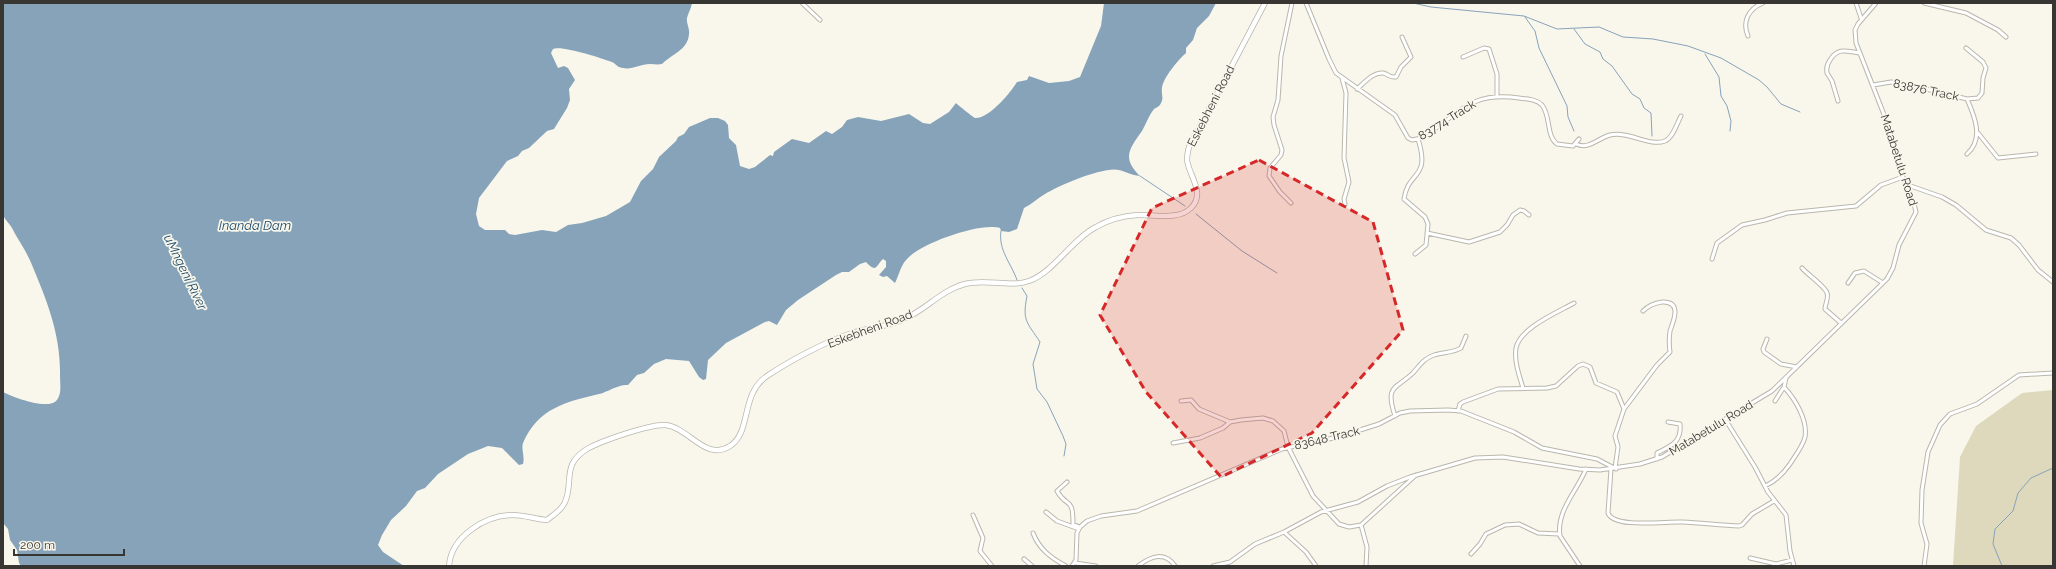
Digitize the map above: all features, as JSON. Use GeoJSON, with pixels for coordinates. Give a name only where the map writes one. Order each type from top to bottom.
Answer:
{"type":"FeatureCollection","features":[{"type":"Feature","properties":{"kind":"street"},"geometry":{"type":"LineString","coordinates":[[802,3],[820,20]]}},
{"type":"Feature","properties":{"kind":"street","name":"Eskebheni Road"},"geometry":{"type":"LineString","coordinates":[[449,566],[451,556],[458,542],[469,531],[477,526],[508,515],[547,520],[566,502],[572,466],[581,454],[596,444],[650,426],[665,425],[679,429],[708,448],[721,450],[727,448],[738,439],[742,431],[750,397],[756,386],[776,371],[812,352],[848,334],[902,320],[949,291],[966,283],[984,281],[1016,282],[1031,280],[1051,266],[1082,235],[1097,226],[1110,221],[1139,215],[1169,215],[1187,212],[1196,202],[1198,193],[1187,160],[1190,147],[1265,3]]}},
{"type":"Feature","properties":{"kind":"street"},"geometry":{"type":"LineString","coordinates":[[1291,203],[1280,192],[1269,176],[1270,168],[1281,155],[1282,150],[1273,117],[1278,100],[1281,56],[1292,3]]}},
{"type":"Feature","properties":{"kind":"street","name":"83774 Track"},"geometry":{"type":"LineString","coordinates":[[1306,3],[1329,59],[1342,78],[1395,115],[1408,138],[1418,139],[1432,131],[1449,117],[1472,102],[1497,96],[1529,99],[1539,103],[1546,111],[1553,141],[1562,146],[1576,144],[1584,146],[1612,135],[1637,137],[1653,143],[1660,143],[1667,141],[1681,116]]}},
{"type":"Feature","properties":{"kind":"street"},"geometry":{"type":"LineString","coordinates":[[1748,36],[1744,25],[1745,21],[1753,8],[1763,3]]}},
{"type":"Feature","properties":{"kind":"street"},"geometry":{"type":"LineString","coordinates":[[1856,3],[1861,18]]}},
{"type":"Feature","properties":{"kind":"street","name":"Matabetulu Road"},"geometry":{"type":"LineString","coordinates":[[1213,566],[1231,564],[1255,544],[1284,532],[1326,510],[1358,502],[1386,486],[1418,474],[1484,457],[1503,457],[1586,469],[1614,468],[1640,464],[1657,459],[1757,401],[1786,378],[1883,283],[1893,268],[1899,245],[1915,217],[1914,204],[1905,184],[1883,112],[1859,53],[1855,35],[1861,18],[1876,3]]}},
{"type":"Feature","properties":{"kind":"street"},"geometry":{"type":"LineString","coordinates":[[1924,3],[1966,13],[1998,30],[2006,37]]}},
{"type":"Feature","properties":{"kind":"street"},"geometry":{"type":"LineString","coordinates":[[1357,88],[1376,74],[1383,73],[1396,77],[1401,67],[1411,57],[1402,37]]}},
{"type":"Feature","properties":{"kind":"street"},"geometry":{"type":"LineString","coordinates":[[1463,57],[1484,48],[1489,49],[1497,74],[1497,96]]}},
{"type":"Feature","properties":{"kind":"street"},"geometry":{"type":"LineString","coordinates":[[1966,48],[1983,62],[1986,69],[1982,78],[1980,96],[1978,98],[1967,99]]}},
{"type":"Feature","properties":{"kind":"street"},"geometry":{"type":"LineString","coordinates":[[1838,101],[1832,80],[1826,73],[1828,63],[1835,52],[1839,50],[1859,53]]}},
{"type":"Feature","properties":{"kind":"street"},"geometry":{"type":"LineString","coordinates":[[1342,78],[1346,93],[1343,153],[1349,182],[1345,194],[1345,204]]}},
{"type":"Feature","properties":{"kind":"street","name":"83876 Track"},"geometry":{"type":"LineString","coordinates":[[1872,85],[1891,82],[1901,83],[1967,99],[1978,133]]}},
{"type":"Feature","properties":{"kind":"street"},"geometry":{"type":"LineString","coordinates":[[1978,133],[1998,158],[2036,154]]}},
{"type":"Feature","properties":{"kind":"street"},"geometry":{"type":"LineString","coordinates":[[1967,154],[1975,146],[1978,133]]}},
{"type":"Feature","properties":{"kind":"street"},"geometry":{"type":"LineString","coordinates":[[1416,254],[1426,245],[1428,224],[1425,217],[1404,199],[1406,189],[1418,174],[1423,162],[1418,139]]}},
{"type":"Feature","properties":{"kind":"street"},"geometry":{"type":"LineString","coordinates":[[1576,144],[1579,139]]}},
{"type":"Feature","properties":{"kind":"street"},"geometry":{"type":"LineString","coordinates":[[1712,259],[1717,242],[1742,225],[1765,220],[1787,212],[1856,206],[1881,185],[1903,177]]}},
{"type":"Feature","properties":{"kind":"street"},"geometry":{"type":"LineString","coordinates":[[1905,184],[1942,197],[1956,205],[1986,230],[2012,238],[2038,270],[2053,282]]}},
{"type":"Feature","properties":{"kind":"street"},"geometry":{"type":"LineString","coordinates":[[1427,232],[1469,242],[1500,232],[1518,211],[1522,210],[1529,215]]}},
{"type":"Feature","properties":{"kind":"street"},"geometry":{"type":"LineString","coordinates":[[1802,268],[1825,289],[1828,295],[1825,309],[1841,323]]}},
{"type":"Feature","properties":{"kind":"street"},"geometry":{"type":"LineString","coordinates":[[1848,283],[1855,273],[1864,271],[1883,283]]}},
{"type":"Feature","properties":{"kind":"street"},"geometry":{"type":"LineString","coordinates":[[1643,311],[1653,304],[1664,302],[1671,305],[1674,309],[1676,318],[1670,337],[1670,352],[1657,365],[1624,409],[1615,436],[1618,446],[1608,513],[1611,518],[1641,524],[1683,522],[1739,526],[1742,525],[1752,514],[1774,501]]}},
{"type":"Feature","properties":{"kind":"street"},"geometry":{"type":"LineString","coordinates":[[1523,388],[1516,358],[1516,349],[1519,341],[1543,319],[1574,303]]}},
{"type":"Feature","properties":{"kind":"street"},"geometry":{"type":"LineString","coordinates":[[1395,416],[1392,396],[1396,385],[1411,374],[1420,363],[1429,357],[1461,348],[1466,336]]}},
{"type":"Feature","properties":{"kind":"street"},"geometry":{"type":"LineString","coordinates":[[1767,339],[1763,349],[1764,352],[1781,364],[1797,367]]}},
{"type":"Feature","properties":{"kind":"street"},"geometry":{"type":"LineString","coordinates":[[1458,411],[1462,403],[1498,389],[1540,389],[1556,386],[1578,366],[1586,365],[1592,370],[1596,383],[1617,392],[1624,409]]}},
{"type":"Feature","properties":{"kind":"street"},"geometry":{"type":"LineString","coordinates":[[1924,566],[1927,544],[1921,523],[1922,490],[1928,452],[1940,425],[1950,414],[1977,404],[2019,374],[2053,373]]}},
{"type":"Feature","properties":{"kind":"street"},"geometry":{"type":"LineString","coordinates":[[1775,401],[1784,387],[1786,378]]}},
{"type":"Feature","properties":{"kind":"street"},"geometry":{"type":"LineString","coordinates":[[1765,486],[1774,483],[1784,472],[1804,438],[1801,416],[1793,398],[1784,387]]}},
{"type":"Feature","properties":{"kind":"street"},"geometry":{"type":"LineString","coordinates":[[1181,401],[1191,400],[1199,409],[1230,422]]}},
{"type":"Feature","properties":{"kind":"street","name":"83648 Track"},"geometry":{"type":"LineString","coordinates":[[1079,528],[1083,523],[1095,517],[1137,511],[1250,461],[1288,447],[1338,437],[1379,424],[1410,411],[1458,411],[1514,432],[1542,448],[1590,457],[1614,468]]}},
{"type":"Feature","properties":{"kind":"street"},"geometry":{"type":"LineString","coordinates":[[1173,443],[1200,438],[1223,428],[1230,422],[1255,418],[1273,421],[1284,431],[1288,447],[1309,491],[1339,524],[1349,527],[1361,525],[1418,474]]}},
{"type":"Feature","properties":{"kind":"street"},"geometry":{"type":"LineString","coordinates":[[1725,419],[1774,501],[1783,510],[1787,518],[1794,566]]}},
{"type":"Feature","properties":{"kind":"street"},"geometry":{"type":"LineString","coordinates":[[1657,459],[1657,453],[1673,446],[1680,434],[1680,424],[1668,422]]}},
{"type":"Feature","properties":{"kind":"street"},"geometry":{"type":"LineString","coordinates":[[1580,566],[1559,534],[1562,512],[1586,469]]}},
{"type":"Feature","properties":{"kind":"street"},"geometry":{"type":"LineString","coordinates":[[1067,482],[1057,491],[1060,497],[1071,504],[1073,509],[1074,524],[1079,528]]}},
{"type":"Feature","properties":{"kind":"street"},"geometry":{"type":"LineString","coordinates":[[1046,512],[1056,521],[1079,528]]}},
{"type":"Feature","properties":{"kind":"street"},"geometry":{"type":"LineString","coordinates":[[973,515],[983,538],[980,551],[992,566]]}},
{"type":"Feature","properties":{"kind":"street"},"geometry":{"type":"LineString","coordinates":[[1471,554],[1486,534],[1505,525],[1519,524],[1538,533],[1559,534]]}},
{"type":"Feature","properties":{"kind":"street"},"geometry":{"type":"LineString","coordinates":[[1361,525],[1367,546],[1366,566]]}},
{"type":"Feature","properties":{"kind":"street"},"geometry":{"type":"LineString","coordinates":[[1079,528],[1073,565],[1096,566]]}},
{"type":"Feature","properties":{"kind":"street"},"geometry":{"type":"LineString","coordinates":[[1284,532],[1306,552],[1316,566]]}},
{"type":"Feature","properties":{"kind":"street"},"geometry":{"type":"LineString","coordinates":[[1033,533],[1036,542],[1046,554],[1066,566]]}},
{"type":"Feature","properties":{"kind":"street"},"geometry":{"type":"LineString","coordinates":[[1138,566],[1155,557],[1163,556],[1170,559],[1175,566]]}},
{"type":"Feature","properties":{"kind":"street"},"geometry":{"type":"LineString","coordinates":[[1750,558],[1776,564],[1792,560]]}},
{"type":"Feature","properties":{"kind":"street"},"geometry":{"type":"LineString","coordinates":[[1024,559],[1032,566]]}},
{"type":"Feature","properties":{"kind":"highlighted area"},"geometry":{"type":"Polygon","coordinates":[[[1259,160],[1373,222],[1403,330],[1312,433],[1221,477],[1146,392],[1100,315],[1152,208],[1259,160]]]}},
{"type":"Feature","properties":{"kind":"shaded area"},"geometry":{"type":"Polygon","coordinates":[[[2053,390],[2053,566],[1953,566],[1960,457],[1976,426],[2022,393],[2053,390]]]}},
{"type":"Feature","properties":{"kind":"water","name":"Inanda Dam"},"geometry":{"type":"Polygon","coordinates":[[[3,3],[692,3],[687,18],[689,32],[686,44],[662,64],[646,64],[630,68],[621,68],[612,62],[581,52],[557,48],[553,49],[551,53],[558,68],[564,66],[568,68],[575,80],[569,89],[570,100],[567,108],[554,129],[547,131],[529,148],[522,151],[518,156],[507,161],[479,198],[476,214],[479,226],[485,230],[505,230],[509,234],[515,235],[542,230],[556,232],[568,225],[582,223],[606,216],[630,202],[641,181],[653,169],[659,157],[676,141],[678,137],[684,134],[689,127],[710,118],[718,118],[725,121],[728,125],[729,138],[736,145],[740,166],[749,169],[755,167],[770,155],[773,156],[774,152],[792,139],[809,143],[826,131],[832,134],[842,127],[847,120],[858,117],[881,121],[909,114],[923,123],[930,124],[949,112],[956,103],[975,118],[981,117],[993,110],[1017,82],[1027,80],[1029,76],[1049,83],[1069,81],[1080,77],[1101,26],[1104,3],[1216,3],[1209,16],[1197,28],[1193,40],[1186,48],[1186,53],[1168,74],[1163,84],[1161,104],[1152,111],[1131,148],[1129,158],[1134,170],[1140,176],[1119,170],[1103,171],[1060,186],[1024,208],[1017,229],[1009,232],[1001,231],[1000,228],[979,228],[952,235],[925,246],[906,260],[895,283],[887,276],[883,277],[879,275],[886,267],[886,261],[883,259],[874,268],[866,262],[860,264],[849,272],[842,272],[798,300],[786,310],[777,325],[769,321],[765,322],[726,343],[708,360],[706,379],[703,380],[699,377],[689,361],[666,359],[654,364],[644,373],[637,375],[628,385],[575,400],[554,408],[545,414],[529,431],[523,443],[523,464],[519,465],[502,448],[488,446],[468,454],[438,474],[425,488],[417,491],[406,506],[391,520],[378,545],[383,552],[404,566],[21,566],[19,563],[17,550],[10,540],[8,529],[3,523],[3,392],[14,397],[39,404],[53,403],[59,397],[60,391],[60,361],[56,332],[43,292],[28,255],[4,217],[2,210],[3,3]]]}},
{"type":"Feature","properties":{"kind":"waterway"},"geometry":{"type":"LineString","coordinates":[[1413,3],[1431,7],[1524,16],[1557,29],[1599,27],[1623,37],[1653,39],[1688,46],[1721,58],[1759,80],[1781,104],[1800,112]]}},
{"type":"Feature","properties":{"kind":"waterway"},"geometry":{"type":"LineString","coordinates":[[1525,17],[1535,31],[1539,48],[1567,106],[1568,117],[1574,131]]}},
{"type":"Feature","properties":{"kind":"waterway"},"geometry":{"type":"LineString","coordinates":[[1574,29],[1585,44],[1600,52],[1603,59],[1612,66],[1632,94],[1640,99],[1644,108],[1651,113],[1652,136]]}},
{"type":"Feature","properties":{"kind":"waterway"},"geometry":{"type":"LineString","coordinates":[[1705,54],[1719,77],[1721,96],[1727,106],[1731,121],[1730,131]]}},
{"type":"Feature","properties":{"kind":"waterway"},"geometry":{"type":"LineString","coordinates":[[1140,176],[1185,206]]}},
{"type":"Feature","properties":{"kind":"waterway"},"geometry":{"type":"LineString","coordinates":[[1196,214],[1242,251],[1277,273]]}},
{"type":"Feature","properties":{"kind":"waterway"},"geometry":{"type":"LineString","coordinates":[[1001,231],[1001,244],[1017,280]]}},
{"type":"Feature","properties":{"kind":"waterway"},"geometry":{"type":"LineString","coordinates":[[1022,288],[1027,296],[1025,316],[1040,342],[1033,364],[1037,389],[1047,402],[1063,436],[1066,444],[1064,456]]}},
{"type":"Feature","properties":{"kind":"waterway"},"geometry":{"type":"LineString","coordinates":[[2002,566],[1993,544],[1995,529],[2013,511],[2018,493],[2031,478],[2053,468]]}},
{"type":"Feature","properties":{"kind":"water label","name":"uMngeni River"},"geometry":{"type":"Point","coordinates":[186,272]}}]}
